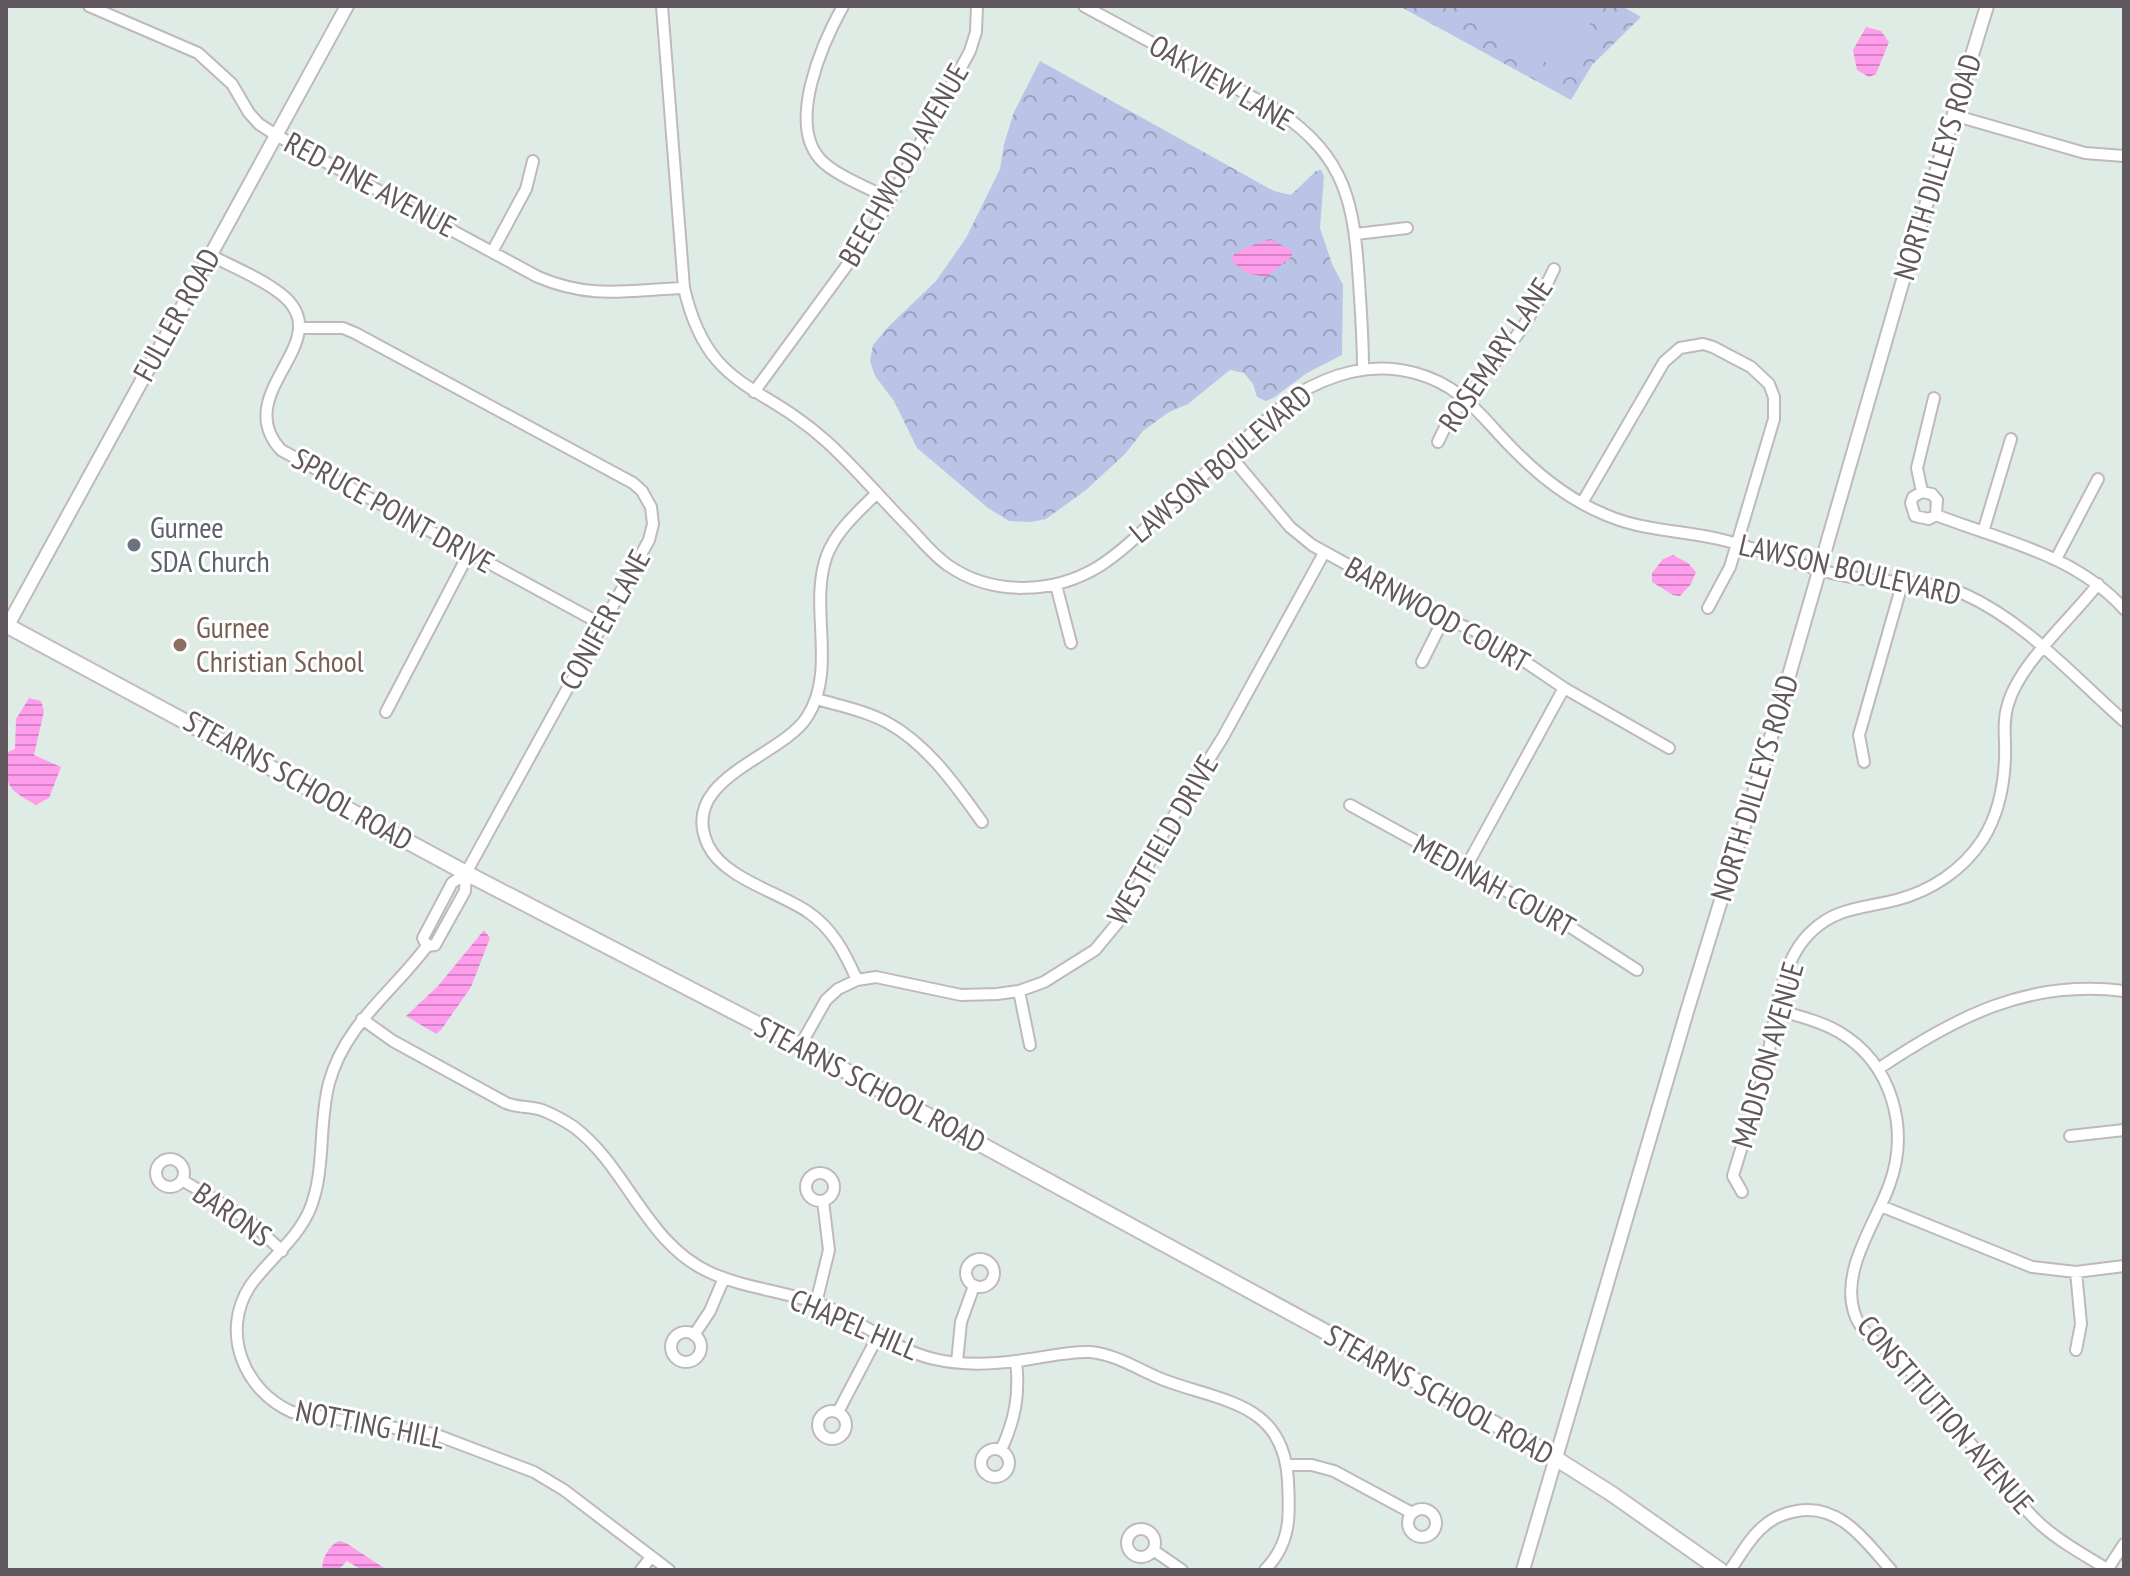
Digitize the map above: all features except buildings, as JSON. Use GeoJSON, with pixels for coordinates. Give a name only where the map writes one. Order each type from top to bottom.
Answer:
{"type":"FeatureCollection","features":[{"type":"Feature","properties":{"kind":"main road","name":"STEARNS SCHOOL ROAD"},"geometry":{"type":"LineString","coordinates":[[7,625],[466,873],[800,1046],[1556,1458],[1720,1570]]}},
{"type":"Feature","properties":{"kind":"street","name":"RED PINE AVENUE"},"geometry":{"type":"LineString","coordinates":[[89,6],[198,53],[232,84],[259,124],[538,277],[565,288],[596,293],[684,288]]}},
{"type":"Feature","properties":{"kind":"street","name":"FULLER ROAD"},"geometry":{"type":"LineString","coordinates":[[7,625],[347,6]]}},
{"type":"Feature","properties":{"kind":"street","name":"LAWSON BOULEVARD"},"geometry":{"type":"LineString","coordinates":[[662,6],[684,288],[690,312],[705,345],[722,367],[754,392],[810,427],[935,555],[973,579],[1009,588],[1056,585],[1086,573],[1111,557],[1294,396],[1329,378],[1363,369],[1416,373],[1442,383],[1465,397],[1540,475],[1582,503],[1632,524],[1737,544],[1857,578],[1931,584],[1964,594],[2003,615],[2124,721]]}},
{"type":"Feature","properties":{"kind":"street"},"geometry":{"type":"LineString","coordinates":[[843,6],[824,43],[814,73],[808,121],[810,142],[814,152],[826,165],[890,199]]}},
{"type":"Feature","properties":{"kind":"street","name":"BEECHWOOD AVENUE"},"geometry":{"type":"LineString","coordinates":[[754,392],[866,241],[970,51],[976,32],[977,6]]}},
{"type":"Feature","properties":{"kind":"street","name":"OAKVIEW LANE"},"geometry":{"type":"LineString","coordinates":[[1084,6],[1296,123],[1315,141],[1334,166],[1353,215],[1363,369]]}},
{"type":"Feature","properties":{"kind":"street","name":"NORTH DILLEYS ROAD"},"geometry":{"type":"LineString","coordinates":[[1523,1570],[1987,6]]}},
{"type":"Feature","properties":{"kind":"street"},"geometry":{"type":"LineString","coordinates":[[1953,115],[2085,153],[2124,156]]}},
{"type":"Feature","properties":{"kind":"street"},"geometry":{"type":"LineString","coordinates":[[492,252],[526,189],[533,161]]}},
{"type":"Feature","properties":{"kind":"street"},"geometry":{"type":"LineString","coordinates":[[1356,234],[1407,228]]}},
{"type":"Feature","properties":{"kind":"street"},"geometry":{"type":"LineString","coordinates":[[210,255],[281,293],[290,304],[299,328]]}},
{"type":"Feature","properties":{"kind":"street","name":"ROSEMARY LANE"},"geometry":{"type":"LineString","coordinates":[[1438,442],[1447,420],[1517,336],[1554,269]]}},
{"type":"Feature","properties":{"kind":"street","name":"SPRUCE POINT DRIVE"},"geometry":{"type":"LineString","coordinates":[[299,328],[294,351],[267,404],[266,425],[281,450],[603,625]]}},
{"type":"Feature","properties":{"kind":"street","name":"CONIFER LANE"},"geometry":{"type":"LineString","coordinates":[[299,328],[343,328],[355,333],[633,483],[651,507],[652,532],[466,873]]}},
{"type":"Feature","properties":{"kind":"street"},"geometry":{"type":"LineString","coordinates":[[1582,503],[1664,362],[1680,348],[1691,345],[1713,347],[1763,375],[1774,397],[1774,419],[1730,567],[1708,608]]}},
{"type":"Feature","properties":{"kind":"street"},"geometry":{"type":"LineString","coordinates":[[1922,492],[1917,468],[1934,398]]}},
{"type":"Feature","properties":{"kind":"street"},"geometry":{"type":"LineString","coordinates":[[1983,532],[2011,439]]}},
{"type":"Feature","properties":{"kind":"street","name":"BARNWOOD COURT"},"geometry":{"type":"LineString","coordinates":[[1228,453],[1290,527],[1324,553],[1444,618],[1487,636],[1564,688],[1669,748]]}},
{"type":"Feature","properties":{"kind":"street"},"geometry":{"type":"LineString","coordinates":[[2056,559],[2098,479]]}},
{"type":"Feature","properties":{"kind":"street"},"geometry":{"type":"LineString","coordinates":[[1936,515],[1937,500],[1932,494],[1922,492],[1913,497],[1913,514],[1923,520],[1936,515],[2056,559],[2098,584],[2124,609]]}},
{"type":"Feature","properties":{"kind":"street"},"geometry":{"type":"LineString","coordinates":[[800,1046],[826,1000],[838,989],[857,980],[844,951],[825,925],[807,911],[720,862],[707,845],[705,809],[722,782],[796,730],[809,715],[817,699],[821,674],[824,565],[836,537],[876,494]]}},
{"type":"Feature","properties":{"kind":"street"},"geometry":{"type":"LineString","coordinates":[[386,712],[469,553]]}},
{"type":"Feature","properties":{"kind":"street","name":"WESTFIELD DRIVE"},"geometry":{"type":"LineString","coordinates":[[857,980],[876,977],[961,995],[997,994],[1019,991],[1044,982],[1095,950],[1124,915],[1165,830],[1223,737],[1324,553]]}},
{"type":"Feature","properties":{"kind":"street"},"geometry":{"type":"LineString","coordinates":[[1864,762],[1859,735],[1903,581]]}},
{"type":"Feature","properties":{"kind":"street","name":"MADISON AVENUE"},"geometry":{"type":"LineString","coordinates":[[1742,1192],[1733,1176],[1767,1060],[1791,962],[1812,931],[1843,911],[1893,901],[1924,890],[1944,879],[1982,841],[2004,783],[2007,707],[2023,672],[2098,584]]}},
{"type":"Feature","properties":{"kind":"street"},"geometry":{"type":"LineString","coordinates":[[1056,585],[1071,643]]}},
{"type":"Feature","properties":{"kind":"street"},"geometry":{"type":"LineString","coordinates":[[1422,662],[1444,618]]}},
{"type":"Feature","properties":{"kind":"street"},"geometry":{"type":"LineString","coordinates":[[1465,869],[1564,688]]}},
{"type":"Feature","properties":{"kind":"street"},"geometry":{"type":"LineString","coordinates":[[817,699],[886,721],[908,735],[982,822]]}},
{"type":"Feature","properties":{"kind":"street","name":"MEDINAH COURT"},"geometry":{"type":"LineString","coordinates":[[1350,805],[1561,921],[1637,970]]}},
{"type":"Feature","properties":{"kind":"street","name":"NOTTING HILL"},"geometry":{"type":"LineString","coordinates":[[466,873],[465,891],[435,945],[427,946],[362,1019],[341,1052],[328,1085],[313,1201],[301,1226],[251,1285],[241,1305],[237,1329],[239,1353],[252,1382],[271,1401],[302,1416],[412,1428],[534,1472],[564,1490],[669,1570]]}},
{"type":"Feature","properties":{"kind":"street"},"geometry":{"type":"LineString","coordinates":[[1019,991],[1030,1045]]}},
{"type":"Feature","properties":{"kind":"street"},"geometry":{"type":"LineString","coordinates":[[1878,1069],[1947,1025],[2021,997],[2058,991],[2124,991]]}},
{"type":"Feature","properties":{"kind":"street","name":"CONSTITUTION AVENUE"},"geometry":{"type":"LineString","coordinates":[[1777,1010],[1824,1024],[1853,1042],[1878,1069],[1893,1100],[1899,1131],[1897,1158],[1853,1275],[1851,1294],[1859,1324],[1907,1368],[2033,1517],[2107,1570]]}},
{"type":"Feature","properties":{"kind":"street","name":"CHAPEL HILL"},"geometry":{"type":"LineString","coordinates":[[362,1019],[393,1041],[506,1103],[517,1108],[541,1110],[573,1126],[602,1155],[676,1251],[697,1266],[724,1278],[816,1303],[922,1355],[957,1362],[1016,1361],[1076,1352],[1095,1353],[1238,1404],[1255,1413],[1270,1426],[1281,1443],[1287,1465],[1288,1533],[1278,1556],[1265,1570]]}},
{"type":"Feature","properties":{"kind":"street"},"geometry":{"type":"LineString","coordinates":[[2070,1136],[2124,1130]]}},
{"type":"Feature","properties":{"kind":"street","name":"BARONS"},"geometry":{"type":"LineString","coordinates":[[182,1180],[246,1218],[282,1251]]}},
{"type":"Feature","properties":{"kind":"street"},"geometry":{"type":"LineString","coordinates":[[816,1303],[829,1250],[823,1201]]}},
{"type":"Feature","properties":{"kind":"street"},"geometry":{"type":"LineString","coordinates":[[1881,1206],[2009,1260],[2043,1269],[2076,1272],[2124,1266]]}},
{"type":"Feature","properties":{"kind":"street"},"geometry":{"type":"LineString","coordinates":[[2076,1272],[2081,1324],[2076,1350]]}},
{"type":"Feature","properties":{"kind":"street"},"geometry":{"type":"LineString","coordinates":[[694,1335],[710,1311],[724,1278]]}},
{"type":"Feature","properties":{"kind":"street"},"geometry":{"type":"LineString","coordinates":[[957,1362],[961,1322],[974,1286]]}},
{"type":"Feature","properties":{"kind":"street"},"geometry":{"type":"LineString","coordinates":[[838,1412],[879,1334]]}},
{"type":"Feature","properties":{"kind":"street"},"geometry":{"type":"LineString","coordinates":[[1001,1450],[1017,1409],[1016,1361]]}},
{"type":"Feature","properties":{"kind":"street"},"geometry":{"type":"LineString","coordinates":[[1287,1465],[1312,1465],[1334,1471],[1412,1513]]}},
{"type":"Feature","properties":{"kind":"street"},"geometry":{"type":"LineString","coordinates":[[1730,1570],[1762,1527],[1787,1513],[1804,1510],[1822,1511],[1842,1520],[1891,1570]]}},
{"type":"Feature","properties":{"kind":"street"},"geometry":{"type":"LineString","coordinates":[[2107,1570],[2124,1544]]}},
{"type":"Feature","properties":{"kind":"street"},"geometry":{"type":"LineString","coordinates":[[1153,1550],[1182,1570]]}},
{"type":"Feature","properties":{"kind":"street"},"geometry":{"type":"LineString","coordinates":[[641,1570],[651,1557]]}},
{"type":"Feature","properties":{"kind":"green space"},"geometry":{"type":"Polygon","coordinates":[[[1399,6],[1622,6],[1641,17],[1592,65],[1571,100],[1399,6]]]}},
{"type":"Feature","properties":{"kind":"green space"},"geometry":{"type":"Polygon","coordinates":[[[1485,6],[1575,6],[1594,17],[1563,72],[1475,23],[1485,6]]]}},
{"type":"Feature","properties":{"kind":"green space"},"geometry":{"type":"Polygon","coordinates":[[[1040,61],[1274,191],[1291,195],[1316,171],[1321,170],[1324,176],[1320,228],[1343,285],[1342,355],[1307,373],[1266,401],[1257,397],[1253,384],[1244,373],[1230,370],[1188,404],[1169,412],[1143,431],[1125,454],[1086,490],[1046,519],[1031,522],[1009,521],[988,508],[917,448],[894,401],[875,376],[870,361],[873,345],[936,281],[966,238],[1000,169],[1014,112],[1040,61]]]}},
{"type":"Feature","properties":{"kind":"shaded area"},"geometry":{"type":"Polygon","coordinates":[[[1866,27],[1881,31],[1889,42],[1876,74],[1869,77],[1857,70],[1853,50],[1866,27]]]}},
{"type":"Feature","properties":{"kind":"shaded area"},"geometry":{"type":"Polygon","coordinates":[[[1272,240],[1293,251],[1291,257],[1266,277],[1246,273],[1231,260],[1235,253],[1272,240]]]}},
{"type":"Feature","properties":{"kind":"shaded area"},"geometry":{"type":"Polygon","coordinates":[[[1673,555],[1688,563],[1696,572],[1691,584],[1680,596],[1652,582],[1652,573],[1663,559],[1673,555]]]}},
{"type":"Feature","properties":{"kind":"shaded area"},"geometry":{"type":"Polygon","coordinates":[[[29,698],[41,701],[44,711],[34,755],[61,767],[49,798],[36,805],[13,790],[6,773],[6,753],[15,749],[16,719],[29,698]]]}},
{"type":"Feature","properties":{"kind":"shaded area"},"geometry":{"type":"Polygon","coordinates":[[[484,930],[490,938],[471,987],[441,1030],[436,1034],[406,1016],[438,986],[484,930]]]}},
{"type":"Feature","properties":{"kind":"shaded area"},"geometry":{"type":"Polygon","coordinates":[[[339,1541],[387,1570],[362,1570],[347,1561],[338,1570],[322,1570],[326,1553],[339,1541]]]}},
{"type":"Feature","properties":{"kind":"place","name":"Gurnee SDA Church"},"geometry":{"type":"Point","coordinates":[134,545]}},
{"type":"Feature","properties":{"kind":"place","name":"Gurnee Christian School"},"geometry":{"type":"Point","coordinates":[180,645]}}]}
